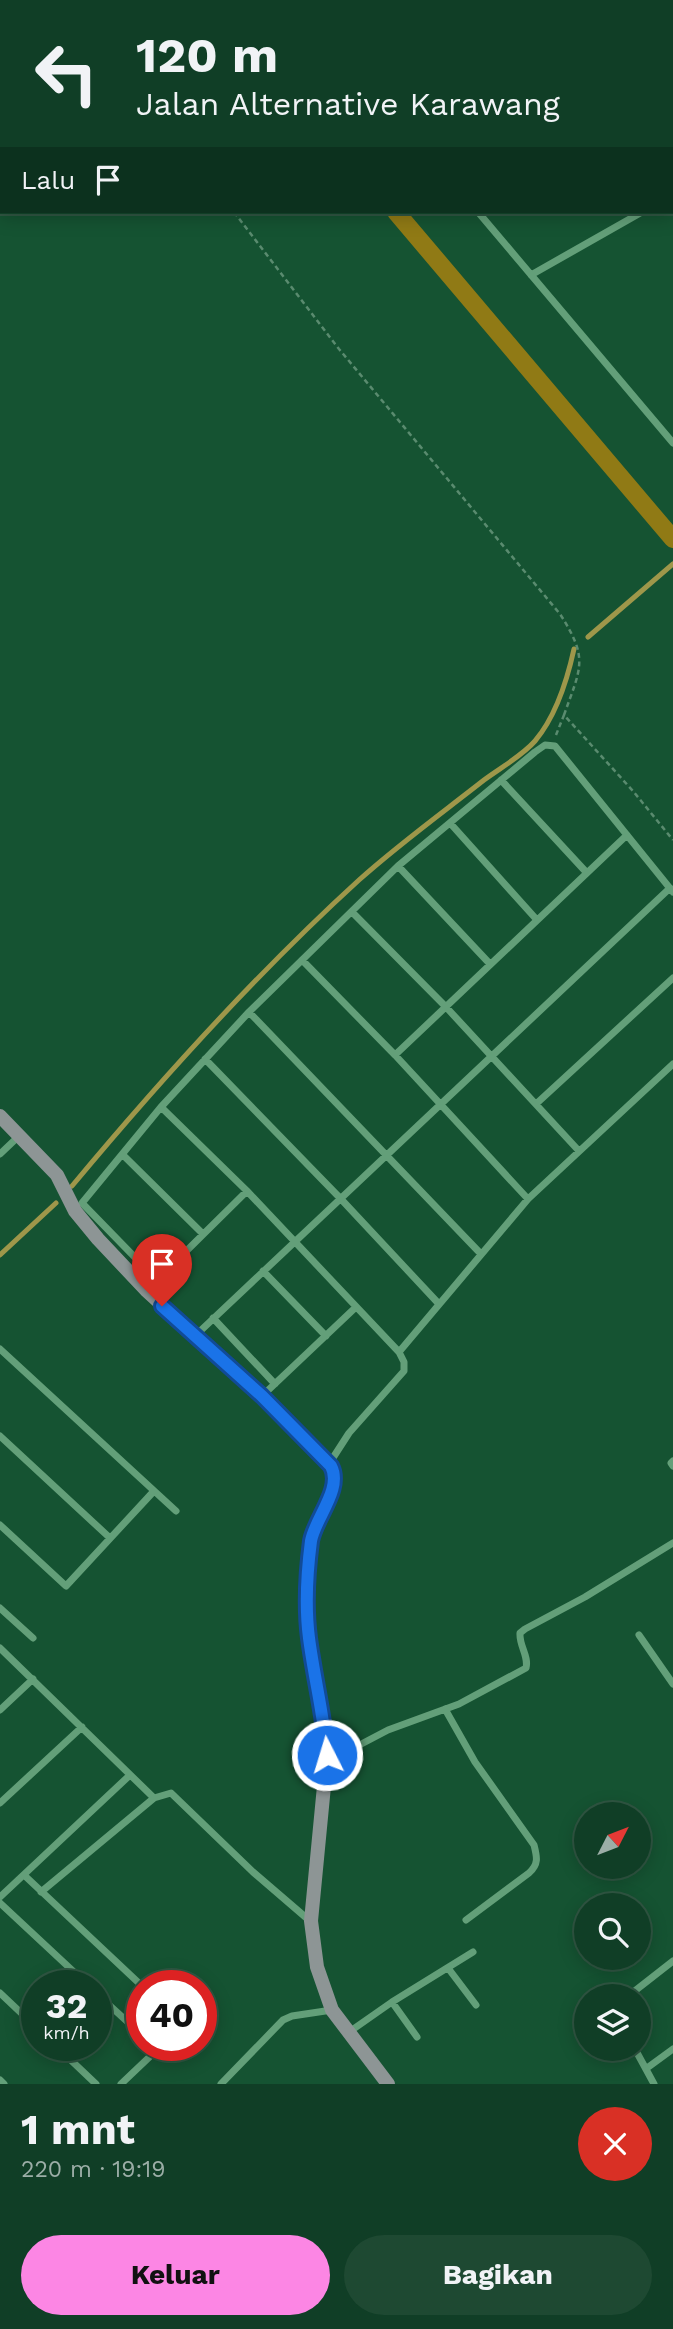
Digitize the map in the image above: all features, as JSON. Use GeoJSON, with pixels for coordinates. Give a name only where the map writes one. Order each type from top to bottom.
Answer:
{"type":"FeatureCollection","features":[{"type":"Feature","properties":{"kind":"street"},"geometry":{"type":"LineString","coordinates":[[480,214],[673,443]]}},
{"type":"Feature","properties":{"kind":"street"},"geometry":{"type":"LineString","coordinates":[[531,275],[638,214]]}},
{"type":"Feature","properties":{"kind":"street"},"geometry":{"type":"LineString","coordinates":[[157,1280],[82,1203],[162,1107],[249,1012],[398,866],[535,752],[552,744],[672,890],[491,1056],[195,1336]]}},
{"type":"Feature","properties":{"kind":"street"},"geometry":{"type":"LineString","coordinates":[[502,780],[587,873]]}},
{"type":"Feature","properties":{"kind":"street"},"geometry":{"type":"LineString","coordinates":[[450,823],[537,920]]}},
{"type":"Feature","properties":{"kind":"street"},"geometry":{"type":"LineString","coordinates":[[395,1055],[627,835]]}},
{"type":"Feature","properties":{"kind":"street"},"geometry":{"type":"LineString","coordinates":[[398,866],[490,964]]}},
{"type":"Feature","properties":{"kind":"street"},"geometry":{"type":"LineString","coordinates":[[352,912],[446,1007],[579,1151]]}},
{"type":"Feature","properties":{"kind":"street"},"geometry":{"type":"LineString","coordinates":[[302,961],[395,1055],[528,1199]]}},
{"type":"Feature","properties":{"kind":"street"},"geometry":{"type":"LineString","coordinates":[[536,1104],[673,978]]}},
{"type":"Feature","properties":{"kind":"street"},"geometry":{"type":"LineString","coordinates":[[249,1012],[481,1254]]}},
{"type":"Feature","properties":{"kind":"street"},"geometry":{"type":"LineString","coordinates":[[205,1059],[439,1304]]}},
{"type":"Feature","properties":{"kind":"street"},"geometry":{"type":"LineString","coordinates":[[399,1352],[528,1199],[673,1064]]}},
{"type":"Feature","properties":{"kind":"street"},"geometry":{"type":"LineString","coordinates":[[162,1107],[247,1191],[399,1352],[404,1362],[404,1371],[349,1433],[329,1464]]}},
{"type":"Feature","properties":{"kind":"street"},"geometry":{"type":"LineString","coordinates":[[0,1116],[57,1175],[75,1211],[146,1290],[262,1396],[333,1468],[335,1478],[312,1537],[308,1573],[308,1635],[324,1727],[327,1763],[311,1921],[317,1967],[332,2010],[388,2084]]}},
{"type":"Feature","properties":{"kind":"street"},"geometry":{"type":"LineString","coordinates":[[0,1154],[20,1135]]}},
{"type":"Feature","properties":{"kind":"street"},"geometry":{"type":"LineString","coordinates":[[123,1155],[203,1234]]}},
{"type":"Feature","properties":{"kind":"street"},"geometry":{"type":"LineString","coordinates":[[146,1290],[247,1191]]}},
{"type":"Feature","properties":{"kind":"street"},"geometry":{"type":"LineString","coordinates":[[263,1271],[326,1336]]}},
{"type":"Feature","properties":{"kind":"street"},"geometry":{"type":"LineString","coordinates":[[262,1396],[356,1307]]}},
{"type":"Feature","properties":{"kind":"street"},"geometry":{"type":"LineString","coordinates":[[213,1318],[275,1384]]}},
{"type":"Feature","properties":{"kind":"street"},"geometry":{"type":"LineString","coordinates":[[0,1349],[176,1511]]}},
{"type":"Feature","properties":{"kind":"street"},"geometry":{"type":"LineString","coordinates":[[0,1436],[110,1538]]}},
{"type":"Feature","properties":{"kind":"street"},"geometry":{"type":"LineString","coordinates":[[0,1525],[66,1586],[154,1491]]}},
{"type":"Feature","properties":{"kind":"street"},"geometry":{"type":"LineString","coordinates":[[327,1763],[388,1730],[445,1709],[500,1684],[526,1668],[528,1660],[519,1640],[520,1633],[673,1543]]}},
{"type":"Feature","properties":{"kind":"street"},"geometry":{"type":"LineString","coordinates":[[0,1608],[33,1638]]}},
{"type":"Feature","properties":{"kind":"street"},"geometry":{"type":"LineString","coordinates":[[639,1635],[673,1684]]}},
{"type":"Feature","properties":{"kind":"street"},"geometry":{"type":"LineString","coordinates":[[0,1648],[154,1798]]}},
{"type":"Feature","properties":{"kind":"street"},"geometry":{"type":"LineString","coordinates":[[664,1671],[673,1666]]}},
{"type":"Feature","properties":{"kind":"street"},"geometry":{"type":"LineString","coordinates":[[0,1710],[33,1679]]}},
{"type":"Feature","properties":{"kind":"street"},"geometry":{"type":"LineString","coordinates":[[445,1709],[475,1762],[534,1845],[537,1856],[533,1870],[466,1920]]}},
{"type":"Feature","properties":{"kind":"street"},"geometry":{"type":"LineString","coordinates":[[0,1803],[82,1727]]}},
{"type":"Feature","properties":{"kind":"street"},"geometry":{"type":"LineString","coordinates":[[0,1898],[130,1775]]}},
{"type":"Feature","properties":{"kind":"street"},"geometry":{"type":"LineString","coordinates":[[41,1892],[154,1798],[166,1794],[175,1795],[253,1872],[311,1921]]}},
{"type":"Feature","properties":{"kind":"street"},"geometry":{"type":"LineString","coordinates":[[24,1875],[126,1971]]}},
{"type":"Feature","properties":{"kind":"street"},"geometry":{"type":"LineString","coordinates":[[0,1903],[72,1970]]}},
{"type":"Feature","properties":{"kind":"street"},"geometry":{"type":"LineString","coordinates":[[348,2033],[473,1952]]}},
{"type":"Feature","properties":{"kind":"street"},"geometry":{"type":"LineString","coordinates":[[643,1984],[673,1961]]}},
{"type":"Feature","properties":{"kind":"street"},"geometry":{"type":"LineString","coordinates":[[448,1968],[476,2005]]}},
{"type":"Feature","properties":{"kind":"street"},"geometry":{"type":"LineString","coordinates":[[0,1993],[21,2013]]}},
{"type":"Feature","properties":{"kind":"street"},"geometry":{"type":"LineString","coordinates":[[392,2002],[416,2038]]}},
{"type":"Feature","properties":{"kind":"street"},"geometry":{"type":"LineString","coordinates":[[112,2008],[126,2020]]}},
{"type":"Feature","properties":{"kind":"street"},"geometry":{"type":"LineString","coordinates":[[221,2084],[283,2020],[292,2016],[332,2010]]}},
{"type":"Feature","properties":{"kind":"street"},"geometry":{"type":"LineString","coordinates":[[647,2068],[673,2049]]}},
{"type":"Feature","properties":{"kind":"street"},"geometry":{"type":"LineString","coordinates":[[72,2061],[96,2084]]}},
{"type":"Feature","properties":{"kind":"street"},"geometry":{"type":"LineString","coordinates":[[121,2084],[143,2061]]}},
{"type":"Feature","properties":{"kind":"street"},"geometry":{"type":"LineString","coordinates":[[643,2061],[654,2084]]}},
{"type":"Feature","properties":{"kind":"street"},"geometry":{"type":"LineString","coordinates":[[0,2080],[4,2084]]}},
{"type":"Feature","properties":{"kind":"path"},"geometry":{"type":"LineString","coordinates":[[236,214],[339,349],[560,614],[576,640],[581,659],[575,684],[552,744]]}},
{"type":"Feature","properties":{"kind":"path"},"geometry":{"type":"LineString","coordinates":[[564,715],[673,840]]}},
{"type":"Feature","properties":{"kind":"waterway"},"geometry":{"type":"LineString","coordinates":[[398,214],[673,539]]}},
{"type":"Feature","properties":{"kind":"waterway"},"geometry":{"type":"LineString","coordinates":[[588,637],[673,564]]}},
{"type":"Feature","properties":{"kind":"waterway"},"geometry":{"type":"LineString","coordinates":[[72,1186],[140,1106],[283,952],[390,854],[535,741],[560,698],[574,649]]}},
{"type":"Feature","properties":{"kind":"waterway"},"geometry":{"type":"LineString","coordinates":[[0,1255],[56,1203]]}},
{"type":"Feature","properties":{"kind":"route"},"geometry":{"type":"LineString","coordinates":[[162,1306],[262,1396],[334,1471],[333,1487],[312,1537],[308,1573],[308,1635],[327,1755]]}}]}
